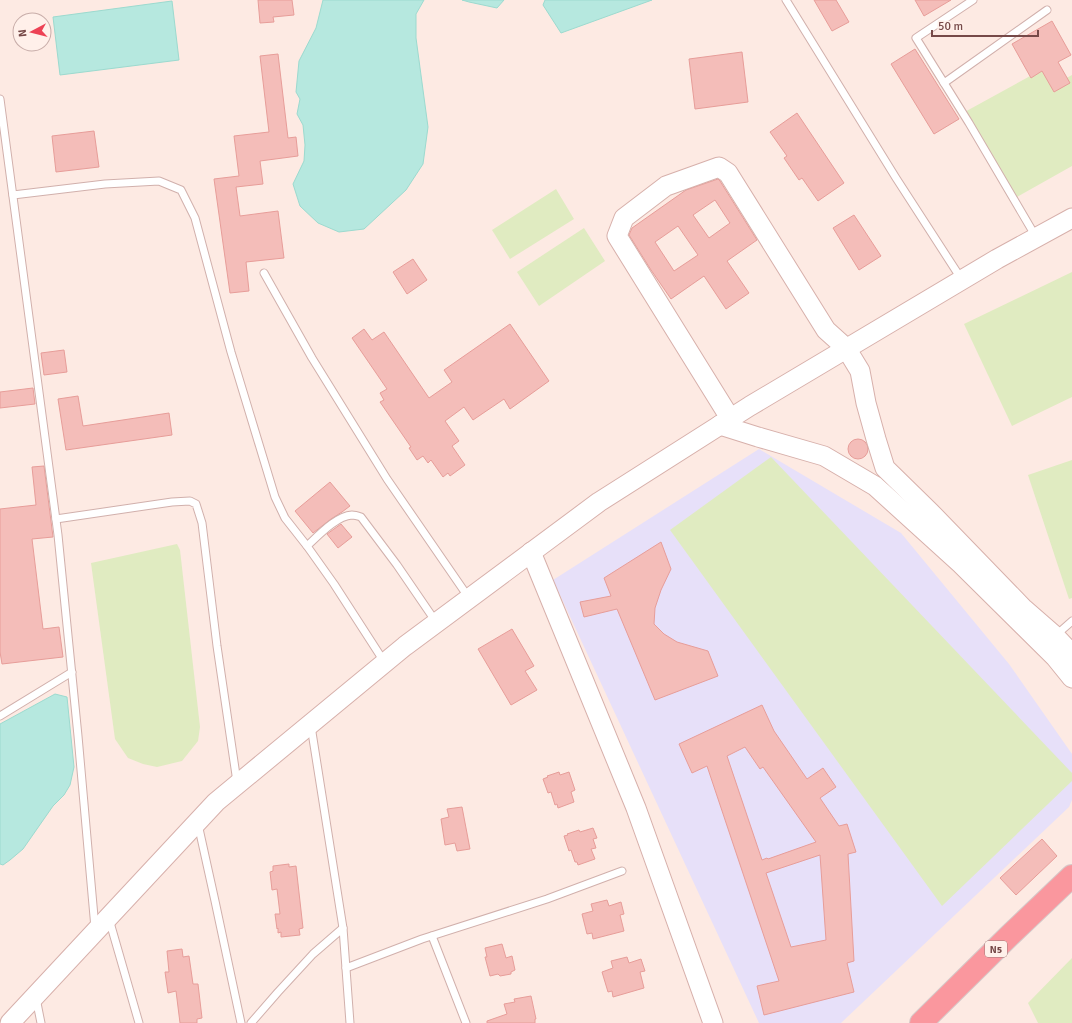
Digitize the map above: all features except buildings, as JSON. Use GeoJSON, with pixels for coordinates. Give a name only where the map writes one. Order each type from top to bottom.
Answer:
{"type":"FeatureCollection","features":[{"type":"Feature","properties":{"kind":"highway","name":"N5"},"geometry":{"type":"LineString","coordinates":[[921,1023],[1072,876]]}},
{"type":"Feature","properties":{"kind":"highway","name":"N5"},"geometry":{"type":"LineString","coordinates":[[941,1023],[1072,895]]}},
{"type":"Feature","properties":{"kind":"street"},"geometry":{"type":"LineString","coordinates":[[1072,654],[1055,636],[1024,609],[885,468],[866,403],[860,372],[846,348],[826,330],[728,173],[718,167],[666,186],[624,218],[617,236],[725,422],[758,437],[824,456],[875,486],[961,564],[1055,657],[1072,678]]}},
{"type":"Feature","properties":{"kind":"street"},"geometry":{"type":"LineString","coordinates":[[10,1023],[216,802],[436,623],[599,502],[750,406],[846,348],[1036,237],[1072,218]]}},
{"type":"Feature","properties":{"kind":"street"},"geometry":{"type":"LineString","coordinates":[[532,552],[636,808],[713,1023]]}},
{"type":"Feature","properties":{"kind":"lane"},"geometry":{"type":"LineString","coordinates":[[786,0],[896,178],[962,280]]}},
{"type":"Feature","properties":{"kind":"lane"},"geometry":{"type":"LineString","coordinates":[[973,0],[916,38],[969,123],[1036,237]]}},
{"type":"Feature","properties":{"kind":"lane"},"geometry":{"type":"LineString","coordinates":[[944,82],[1047,10]]}},
{"type":"Feature","properties":{"kind":"lane"},"geometry":{"type":"LineString","coordinates":[[0,99],[56,519],[80,752],[95,932]]}},
{"type":"Feature","properties":{"kind":"lane"},"geometry":{"type":"LineString","coordinates":[[13,195],[105,184],[160,181],[181,190],[195,218],[231,352],[275,496],[285,518],[334,584],[385,663]]}},
{"type":"Feature","properties":{"kind":"lane"},"geometry":{"type":"LineString","coordinates":[[264,272],[312,358],[387,479],[469,599]]}},
{"type":"Feature","properties":{"kind":"lane"},"geometry":{"type":"LineString","coordinates":[[56,519],[172,502],[190,501],[196,504],[202,523],[217,646],[238,784]]}},
{"type":"Feature","properties":{"kind":"lane"},"geometry":{"type":"LineString","coordinates":[[307,546],[337,520],[353,515],[361,517],[397,565],[436,623]]}},
{"type":"Feature","properties":{"kind":"lane"},"geometry":{"type":"LineString","coordinates":[[1055,636],[1072,621]]}},
{"type":"Feature","properties":{"kind":"lane"},"geometry":{"type":"LineString","coordinates":[[0,716],[72,672]]}},
{"type":"Feature","properties":{"kind":"lane"},"geometry":{"type":"LineString","coordinates":[[311,724],[343,928],[350,1023]]}},
{"type":"Feature","properties":{"kind":"lane"},"geometry":{"type":"LineString","coordinates":[[197,822],[241,1023]]}},
{"type":"Feature","properties":{"kind":"lane"},"geometry":{"type":"LineString","coordinates":[[346,968],[432,936],[547,899],[622,871]]}},
{"type":"Feature","properties":{"kind":"lane"},"geometry":{"type":"LineString","coordinates":[[108,917],[139,1023]]}},
{"type":"Feature","properties":{"kind":"lane"},"geometry":{"type":"LineString","coordinates":[[251,1023],[313,954],[343,928]]}},
{"type":"Feature","properties":{"kind":"lane"},"geometry":{"type":"LineString","coordinates":[[432,936],[466,1023]]}},
{"type":"Feature","properties":{"kind":"lane"},"geometry":{"type":"LineString","coordinates":[[35,996],[41,1023]]}},
{"type":"Feature","properties":{"kind":"shaded area"},"geometry":{"type":"Polygon","coordinates":[[[759,449],[901,533],[1009,664],[1072,754],[1072,800],[1069,807],[841,1023],[759,1023],[553,580],[759,449]]]}},
{"type":"Feature","properties":{"kind":"green space"},"geometry":{"type":"Polygon","coordinates":[[[1043,69],[1053,85],[1072,75],[1072,166],[1010,201],[961,114],[1043,69]]]}},
{"type":"Feature","properties":{"kind":"green space"},"geometry":{"type":"Polygon","coordinates":[[[556,189],[574,219],[510,259],[492,230],[556,189]]]}},
{"type":"Feature","properties":{"kind":"green space"},"geometry":{"type":"Polygon","coordinates":[[[584,228],[605,261],[539,306],[517,272],[584,228]]]}},
{"type":"Feature","properties":{"kind":"green space"},"geometry":{"type":"Polygon","coordinates":[[[1072,272],[1072,397],[1012,426],[964,324],[1072,272]]]}},
{"type":"Feature","properties":{"kind":"green space"},"geometry":{"type":"Polygon","coordinates":[[[771,457],[1072,773],[1072,781],[942,906],[670,530],[771,457]]]}},
{"type":"Feature","properties":{"kind":"green space"},"geometry":{"type":"Polygon","coordinates":[[[1072,460],[1072,598],[1069,599],[1028,475],[1072,460]]]}},
{"type":"Feature","properties":{"kind":"green space"},"geometry":{"type":"Polygon","coordinates":[[[177,544],[180,550],[200,727],[198,741],[182,761],[157,767],[143,764],[128,758],[115,739],[91,563],[177,544]]]}},
{"type":"Feature","properties":{"kind":"green space"},"geometry":{"type":"Polygon","coordinates":[[[1072,958],[1072,1023],[1038,1023],[1028,1003],[1072,958]]]}},
{"type":"Feature","properties":{"kind":"water"},"geometry":{"type":"Polygon","coordinates":[[[323,0],[424,0],[416,14],[416,38],[428,127],[423,164],[406,190],[364,229],[339,232],[318,223],[300,206],[293,184],[304,161],[305,145],[303,125],[297,114],[300,99],[296,92],[299,61],[316,28],[323,0]]]}},
{"type":"Feature","properties":{"kind":"water"},"geometry":{"type":"Polygon","coordinates":[[[462,0],[504,0],[497,8],[462,0]]]}},
{"type":"Feature","properties":{"kind":"water"},"geometry":{"type":"Polygon","coordinates":[[[545,0],[652,0],[561,33],[543,5],[545,0]]]}},
{"type":"Feature","properties":{"kind":"water"},"geometry":{"type":"Polygon","coordinates":[[[172,1],[179,60],[60,75],[53,17],[172,1]]]}},
{"type":"Feature","properties":{"kind":"water"},"geometry":{"type":"Polygon","coordinates":[[[55,694],[67,697],[74,767],[70,785],[64,795],[53,806],[23,849],[3,865],[0,864],[0,724],[55,694]]]}}]}
